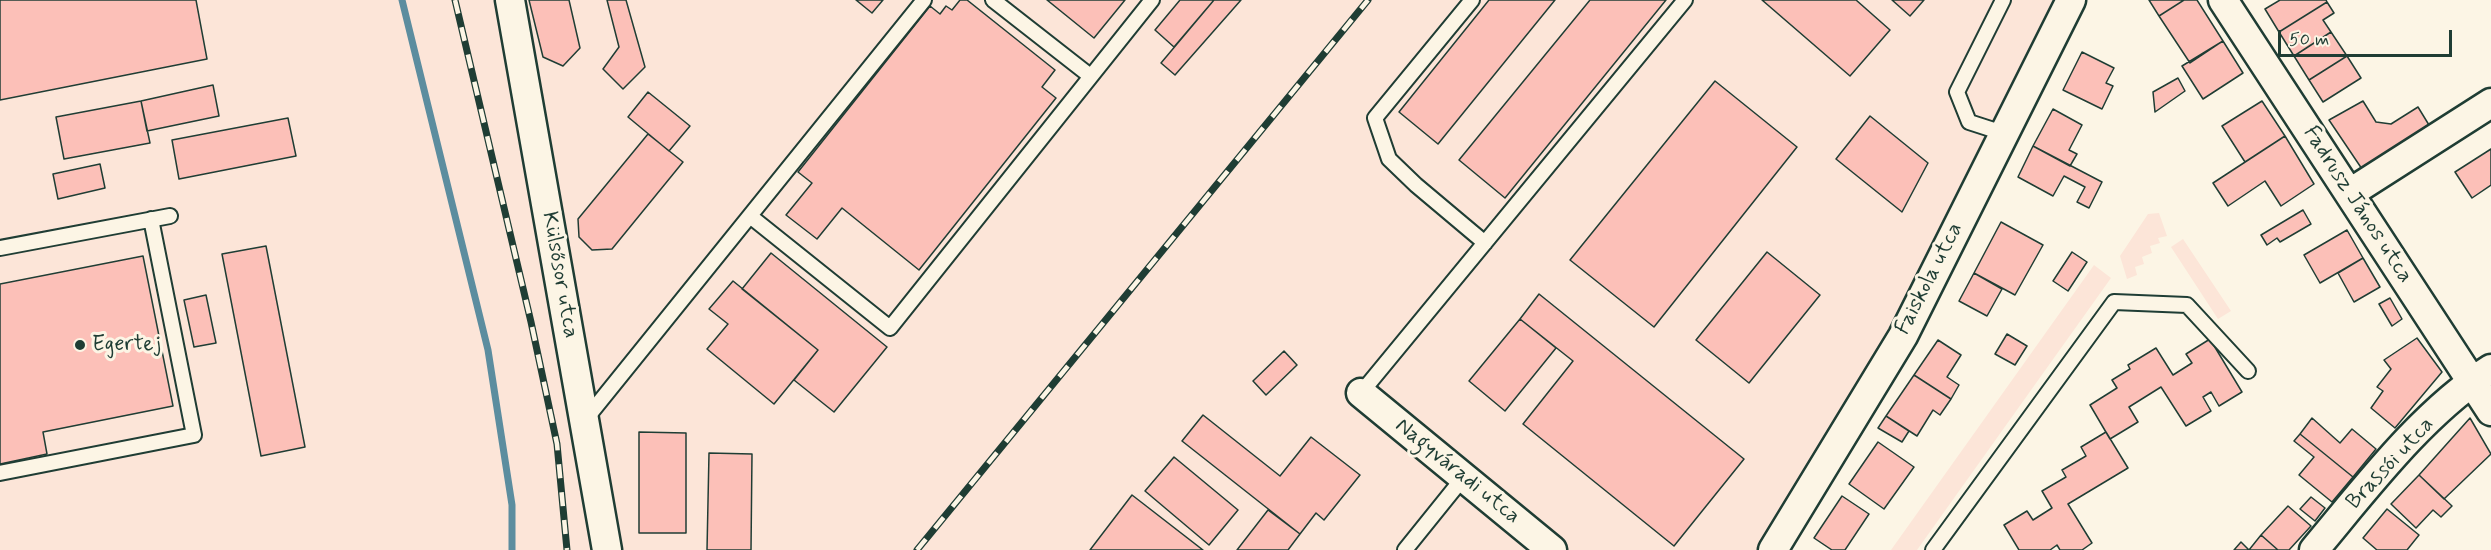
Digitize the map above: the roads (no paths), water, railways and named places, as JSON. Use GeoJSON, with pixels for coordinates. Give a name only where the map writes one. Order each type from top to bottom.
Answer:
{"type":"FeatureCollection","features":[{"type":"Feature","properties":{"kind":"street","name":"Külsősor utca"},"geometry":{"type":"LineString","coordinates":[[510,0],[607,550]]}},
{"type":"Feature","properties":{"kind":"street","name":"Faiskola utca"},"geometry":{"type":"LineString","coordinates":[[1773,550],[1903,336],[2071,0]]}},
{"type":"Feature","properties":{"kind":"street","name":"Fadrusz János utca"},"geometry":{"type":"LineString","coordinates":[[2223,0],[2350,193],[2481,376],[2491,411]]}},
{"type":"Feature","properties":{"kind":"street"},"geometry":{"type":"LineString","coordinates":[[2350,193],[2491,103]]}},
{"type":"Feature","properties":{"kind":"street","name":"Brassói utca"},"geometry":{"type":"LineString","coordinates":[[2314,550],[2402,446],[2481,376]]}},
{"type":"Feature","properties":{"kind":"street","name":"Nagyváradi utca"},"geometry":{"type":"LineString","coordinates":[[1361,393],[1552,550]]}},
{"type":"Feature","properties":{"kind":"lane"},"geometry":{"type":"LineString","coordinates":[[585,420],[924,0]]}},
{"type":"Feature","properties":{"kind":"lane"},"geometry":{"type":"LineString","coordinates":[[993,0],[1089,75]]}},
{"type":"Feature","properties":{"kind":"lane"},"geometry":{"type":"LineString","coordinates":[[750,216],[890,328],[1089,75],[1152,0]]}},
{"type":"Feature","properties":{"kind":"lane"},"geometry":{"type":"LineString","coordinates":[[1472,0],[1375,118],[1389,159],[1485,243]]}},
{"type":"Feature","properties":{"kind":"lane"},"geometry":{"type":"LineString","coordinates":[[1361,393],[1684,0]]}},
{"type":"Feature","properties":{"kind":"lane"},"geometry":{"type":"LineString","coordinates":[[2003,0],[1957,92],[1969,122],[2003,133]]}},
{"type":"Feature","properties":{"kind":"lane"},"geometry":{"type":"LineString","coordinates":[[0,248],[171,216]]}},
{"type":"Feature","properties":{"kind":"lane"},"geometry":{"type":"LineString","coordinates":[[0,473],[194,435],[151,219]]}},
{"type":"Feature","properties":{"kind":"lane"},"geometry":{"type":"LineString","coordinates":[[1933,550],[2114,303],[2187,305],[2248,371]]}},
{"type":"Feature","properties":{"kind":"lane"},"geometry":{"type":"LineString","coordinates":[[1405,550],[1464,478]]}},
{"type":"Feature","properties":{"kind":"waterway"},"geometry":{"type":"LineString","coordinates":[[402,0],[488,350],[512,505],[512,550]]}},
{"type":"Feature","properties":{"kind":"railway"},"geometry":{"type":"LineString","coordinates":[[455,0],[531,322],[557,444],[567,550]]}},
{"type":"Feature","properties":{"kind":"railway"},"geometry":{"type":"LineString","coordinates":[[917,550],[1368,0]]}},
{"type":"Feature","properties":{"kind":"place","name":"Egertej"},"geometry":{"type":"Point","coordinates":[80,345]}}]}
